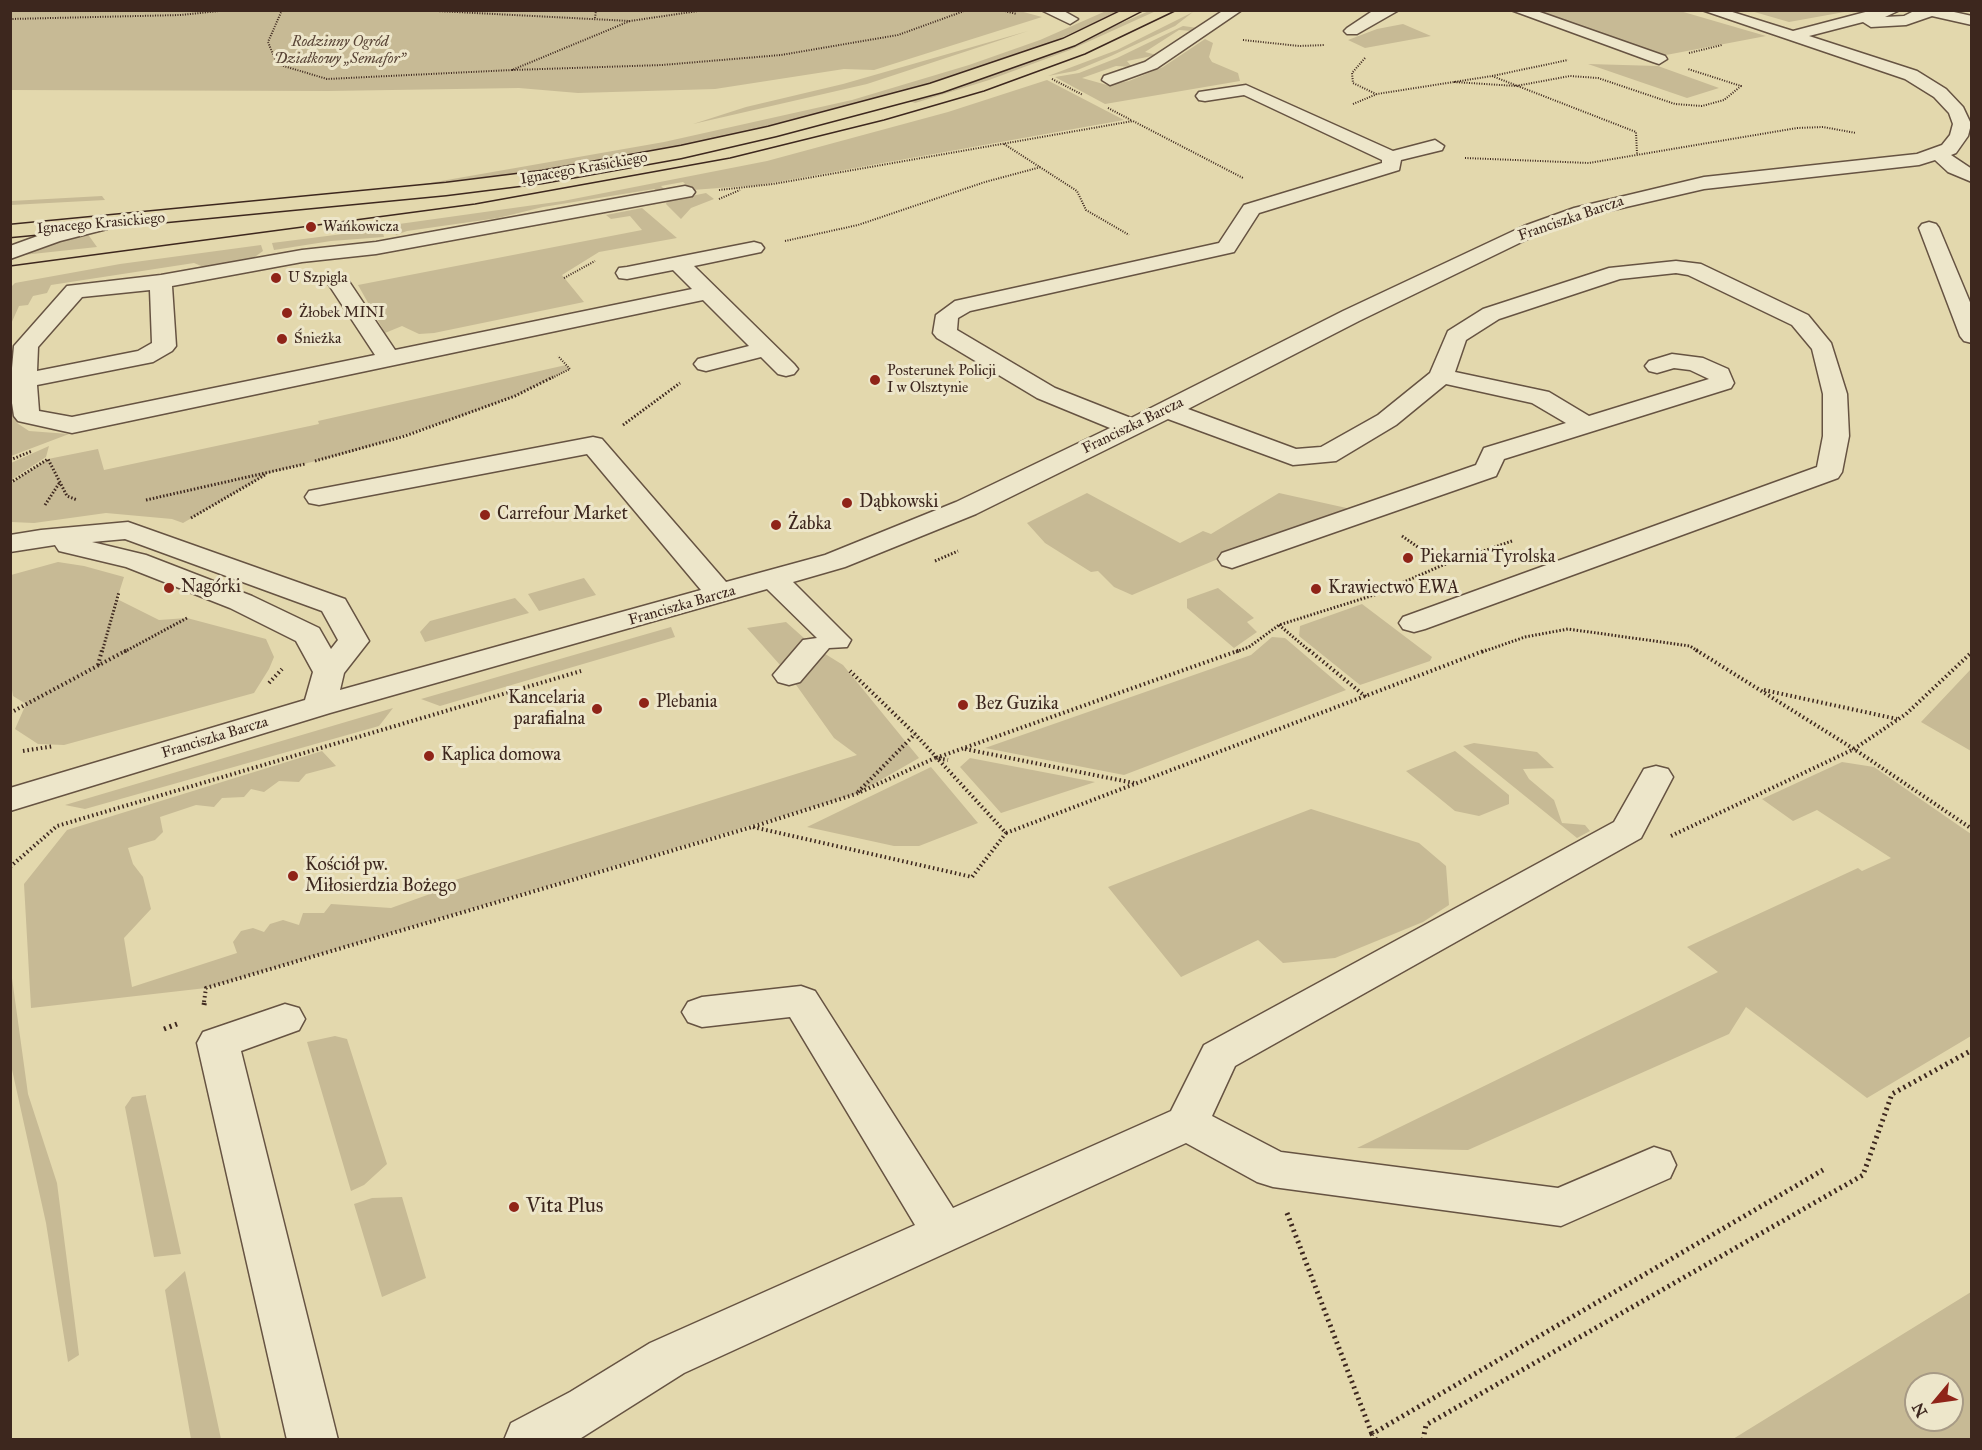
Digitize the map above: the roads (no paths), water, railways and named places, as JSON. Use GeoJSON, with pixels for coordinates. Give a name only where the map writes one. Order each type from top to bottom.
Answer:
{"type":"FeatureCollection","features":[{"type":"Feature","properties":{"kind":"main road"},"geometry":{"type":"LineString","coordinates":[[1048,28],[1089,10]]}},
{"type":"Feature","properties":{"kind":"main road","name":"Ignacego Krasickiego"},"geometry":{"type":"LineString","coordinates":[[10,231],[99,225],[446,189],[542,177],[681,152],[770,132],[936,88],[1069,42],[1136,10]]}},
{"type":"Feature","properties":{"kind":"main road"},"geometry":{"type":"LineString","coordinates":[[969,58],[998,48]]}},
{"type":"Feature","properties":{"kind":"main road"},"geometry":{"type":"LineString","coordinates":[[795,107],[919,75]]}},
{"type":"Feature","properties":{"kind":"main road","name":"Ignacego Krasickiego"},"geometry":{"type":"LineString","coordinates":[[22,210],[235,195],[528,159]]}},
{"type":"Feature","properties":{"kind":"street"},"geometry":{"type":"LineString","coordinates":[[1048,10],[1070,19]]}},
{"type":"Feature","properties":{"kind":"street"},"geometry":{"type":"LineString","coordinates":[[1110,81],[1158,61],[1235,10]]}},
{"type":"Feature","properties":{"kind":"street"},"geometry":{"type":"LineString","coordinates":[[1352,31],[1383,12],[1392,10]]}},
{"type":"Feature","properties":{"kind":"street"},"geometry":{"type":"LineString","coordinates":[[1518,10],[1549,21],[1600,54],[1629,56],[1636,51],[1659,59]]}},
{"type":"Feature","properties":{"kind":"street"},"geometry":{"type":"LineString","coordinates":[[1709,10],[1911,75],[1940,93],[1957,111],[1962,124],[1959,136],[1949,149],[1939,154],[1955,168],[1971,176]]}},
{"type":"Feature","properties":{"kind":"street"},"geometry":{"type":"LineString","coordinates":[[1792,35],[1893,10]]}},
{"type":"Feature","properties":{"kind":"street"},"geometry":{"type":"LineString","coordinates":[[1857,20],[1887,23],[1927,11],[1971,21]]}},
{"type":"Feature","properties":{"kind":"street"},"geometry":{"type":"LineString","coordinates":[[1205,96],[1246,90],[1390,157],[1435,146]]}},
{"type":"Feature","properties":{"kind":"street","name":"Franciszka Barcza"},"geometry":{"type":"LineString","coordinates":[[10,800],[318,706],[721,595],[835,561],[966,508],[1475,256],[1531,230],[1581,213],[1633,198],[1704,183],[1785,172],[1919,159],[1939,154]]}},
{"type":"Feature","properties":{"kind":"street"},"geometry":{"type":"LineString","coordinates":[[1131,427],[1046,393],[945,333],[946,315],[963,306],[1227,248],[1251,209],[1392,166],[1390,157]]}},
{"type":"Feature","properties":{"kind":"street"},"geometry":{"type":"LineString","coordinates":[[686,192],[376,248],[302,256],[161,282],[75,291],[26,346],[17,382],[27,416],[72,425],[388,357],[708,292]]}},
{"type":"Feature","properties":{"kind":"street"},"geometry":{"type":"LineString","coordinates":[[650,198],[671,218]]}},
{"type":"Feature","properties":{"kind":"street"},"geometry":{"type":"LineString","coordinates":[[10,253],[53,237],[99,225]]}},
{"type":"Feature","properties":{"kind":"street"},"geometry":{"type":"LineString","coordinates":[[1929,228],[1971,336]]}},
{"type":"Feature","properties":{"kind":"street"},"geometry":{"type":"LineString","coordinates":[[627,273],[754,248]]}},
{"type":"Feature","properties":{"kind":"street"},"geometry":{"type":"LineString","coordinates":[[1167,410],[1293,457],[1327,455],[1387,420],[1441,376],[1456,336],[1491,314],[1617,273],[1676,267],[1693,260],[1800,320],[1823,348],[1835,394],[1836,436],[1829,472],[1414,623]]}},
{"type":"Feature","properties":{"kind":"street"},"geometry":{"type":"LineString","coordinates":[[678,263],[786,369]]}},
{"type":"Feature","properties":{"kind":"street"},"geometry":{"type":"LineString","coordinates":[[17,382],[145,357],[164,346],[161,282]]}},
{"type":"Feature","properties":{"kind":"street"},"geometry":{"type":"LineString","coordinates":[[338,282],[388,357]]}},
{"type":"Feature","properties":{"kind":"street"},"geometry":{"type":"LineString","coordinates":[[706,364],[765,349]]}},
{"type":"Feature","properties":{"kind":"street"},"geometry":{"type":"LineString","coordinates":[[1232,559],[1487,470],[1493,453],[1588,426],[1722,383],[1719,374],[1695,363],[1672,361],[1657,366]]}},
{"type":"Feature","properties":{"kind":"street"},"geometry":{"type":"LineString","coordinates":[[1441,376],[1540,397],[1588,426]]}},
{"type":"Feature","properties":{"kind":"street"},"geometry":{"type":"LineString","coordinates":[[319,497],[593,445],[721,595]]}},
{"type":"Feature","properties":{"kind":"street"},"geometry":{"type":"LineString","coordinates":[[10,544],[41,538],[128,530],[334,605],[354,641],[328,672],[318,706]]}},
{"type":"Feature","properties":{"kind":"street"},"geometry":{"type":"LineString","coordinates":[[41,538],[129,559],[227,597],[308,635],[328,672]]}},
{"type":"Feature","properties":{"kind":"street"},"geometry":{"type":"LineString","coordinates":[[774,580],[825,644],[789,675]]}},
{"type":"Feature","properties":{"kind":"street"},"geometry":{"type":"LineString","coordinates":[[528,1440],[588,1408],[667,1358],[1187,1123],[1220,1056],[1628,830],[1656,777]]}},
{"type":"Feature","properties":{"kind":"street"},"geometry":{"type":"LineString","coordinates":[[702,1012],[801,1001],[944,1232]]}},
{"type":"Feature","properties":{"kind":"street"},"geometry":{"type":"LineString","coordinates":[[285,1019],[218,1043],[313,1440]]}},
{"type":"Feature","properties":{"kind":"street"},"geometry":{"type":"LineString","coordinates":[[1187,1123],[1273,1169],[1561,1207],[1653,1165]]}},
{"type":"Feature","properties":{"kind":"tram line"},"geometry":{"type":"LineString","coordinates":[[10,266],[475,204],[730,158],[884,120],[984,91],[1085,54],[1177,10]]}},
{"type":"Feature","properties":{"kind":"place","name":"Wańkowicza"},"geometry":{"type":"Point","coordinates":[311,227]}},
{"type":"Feature","properties":{"kind":"place","name":"U Szpigla"},"geometry":{"type":"Point","coordinates":[276,278]}},
{"type":"Feature","properties":{"kind":"place","name":"Żłobek MINI"},"geometry":{"type":"Point","coordinates":[287,313]}},
{"type":"Feature","properties":{"kind":"place","name":"Śnieżka"},"geometry":{"type":"Point","coordinates":[282,339]}},
{"type":"Feature","properties":{"kind":"place","name":"Posterunek Policji I w Olsztynie"},"geometry":{"type":"Point","coordinates":[875,380]}},
{"type":"Feature","properties":{"kind":"place","name":"Dąbkowski"},"geometry":{"type":"Point","coordinates":[847,503]}},
{"type":"Feature","properties":{"kind":"place","name":"Carrefour Market"},"geometry":{"type":"Point","coordinates":[485,515]}},
{"type":"Feature","properties":{"kind":"place","name":"Żabka"},"geometry":{"type":"Point","coordinates":[776,525]}},
{"type":"Feature","properties":{"kind":"place","name":"Piekarnia Tyrolska"},"geometry":{"type":"Point","coordinates":[1408,558]}},
{"type":"Feature","properties":{"kind":"place","name":"Nagórki"},"geometry":{"type":"Point","coordinates":[169,588]}},
{"type":"Feature","properties":{"kind":"place","name":"Krawiectwo EWA"},"geometry":{"type":"Point","coordinates":[1316,589]}},
{"type":"Feature","properties":{"kind":"place","name":"Plebania"},"geometry":{"type":"Point","coordinates":[644,703]}},
{"type":"Feature","properties":{"kind":"place","name":"Bez Guzika"},"geometry":{"type":"Point","coordinates":[963,705]}},
{"type":"Feature","properties":{"kind":"place","name":"Kancelaria parafialna"},"geometry":{"type":"Point","coordinates":[597,709]}},
{"type":"Feature","properties":{"kind":"place","name":"Kaplica domowa"},"geometry":{"type":"Point","coordinates":[429,756]}},
{"type":"Feature","properties":{"kind":"place","name":"Kościół pw. Miłosierdzia Bożego"},"geometry":{"type":"Point","coordinates":[293,876]}},
{"type":"Feature","properties":{"kind":"place","name":"Vita Plus"},"geometry":{"type":"Point","coordinates":[514,1207]}},
{"type":"Feature","properties":{"kind":"park label","name":"Rodzinny Ogród Działkowy „Semafor”"},"geometry":{"type":"Point","coordinates":[340,50]}}]}
